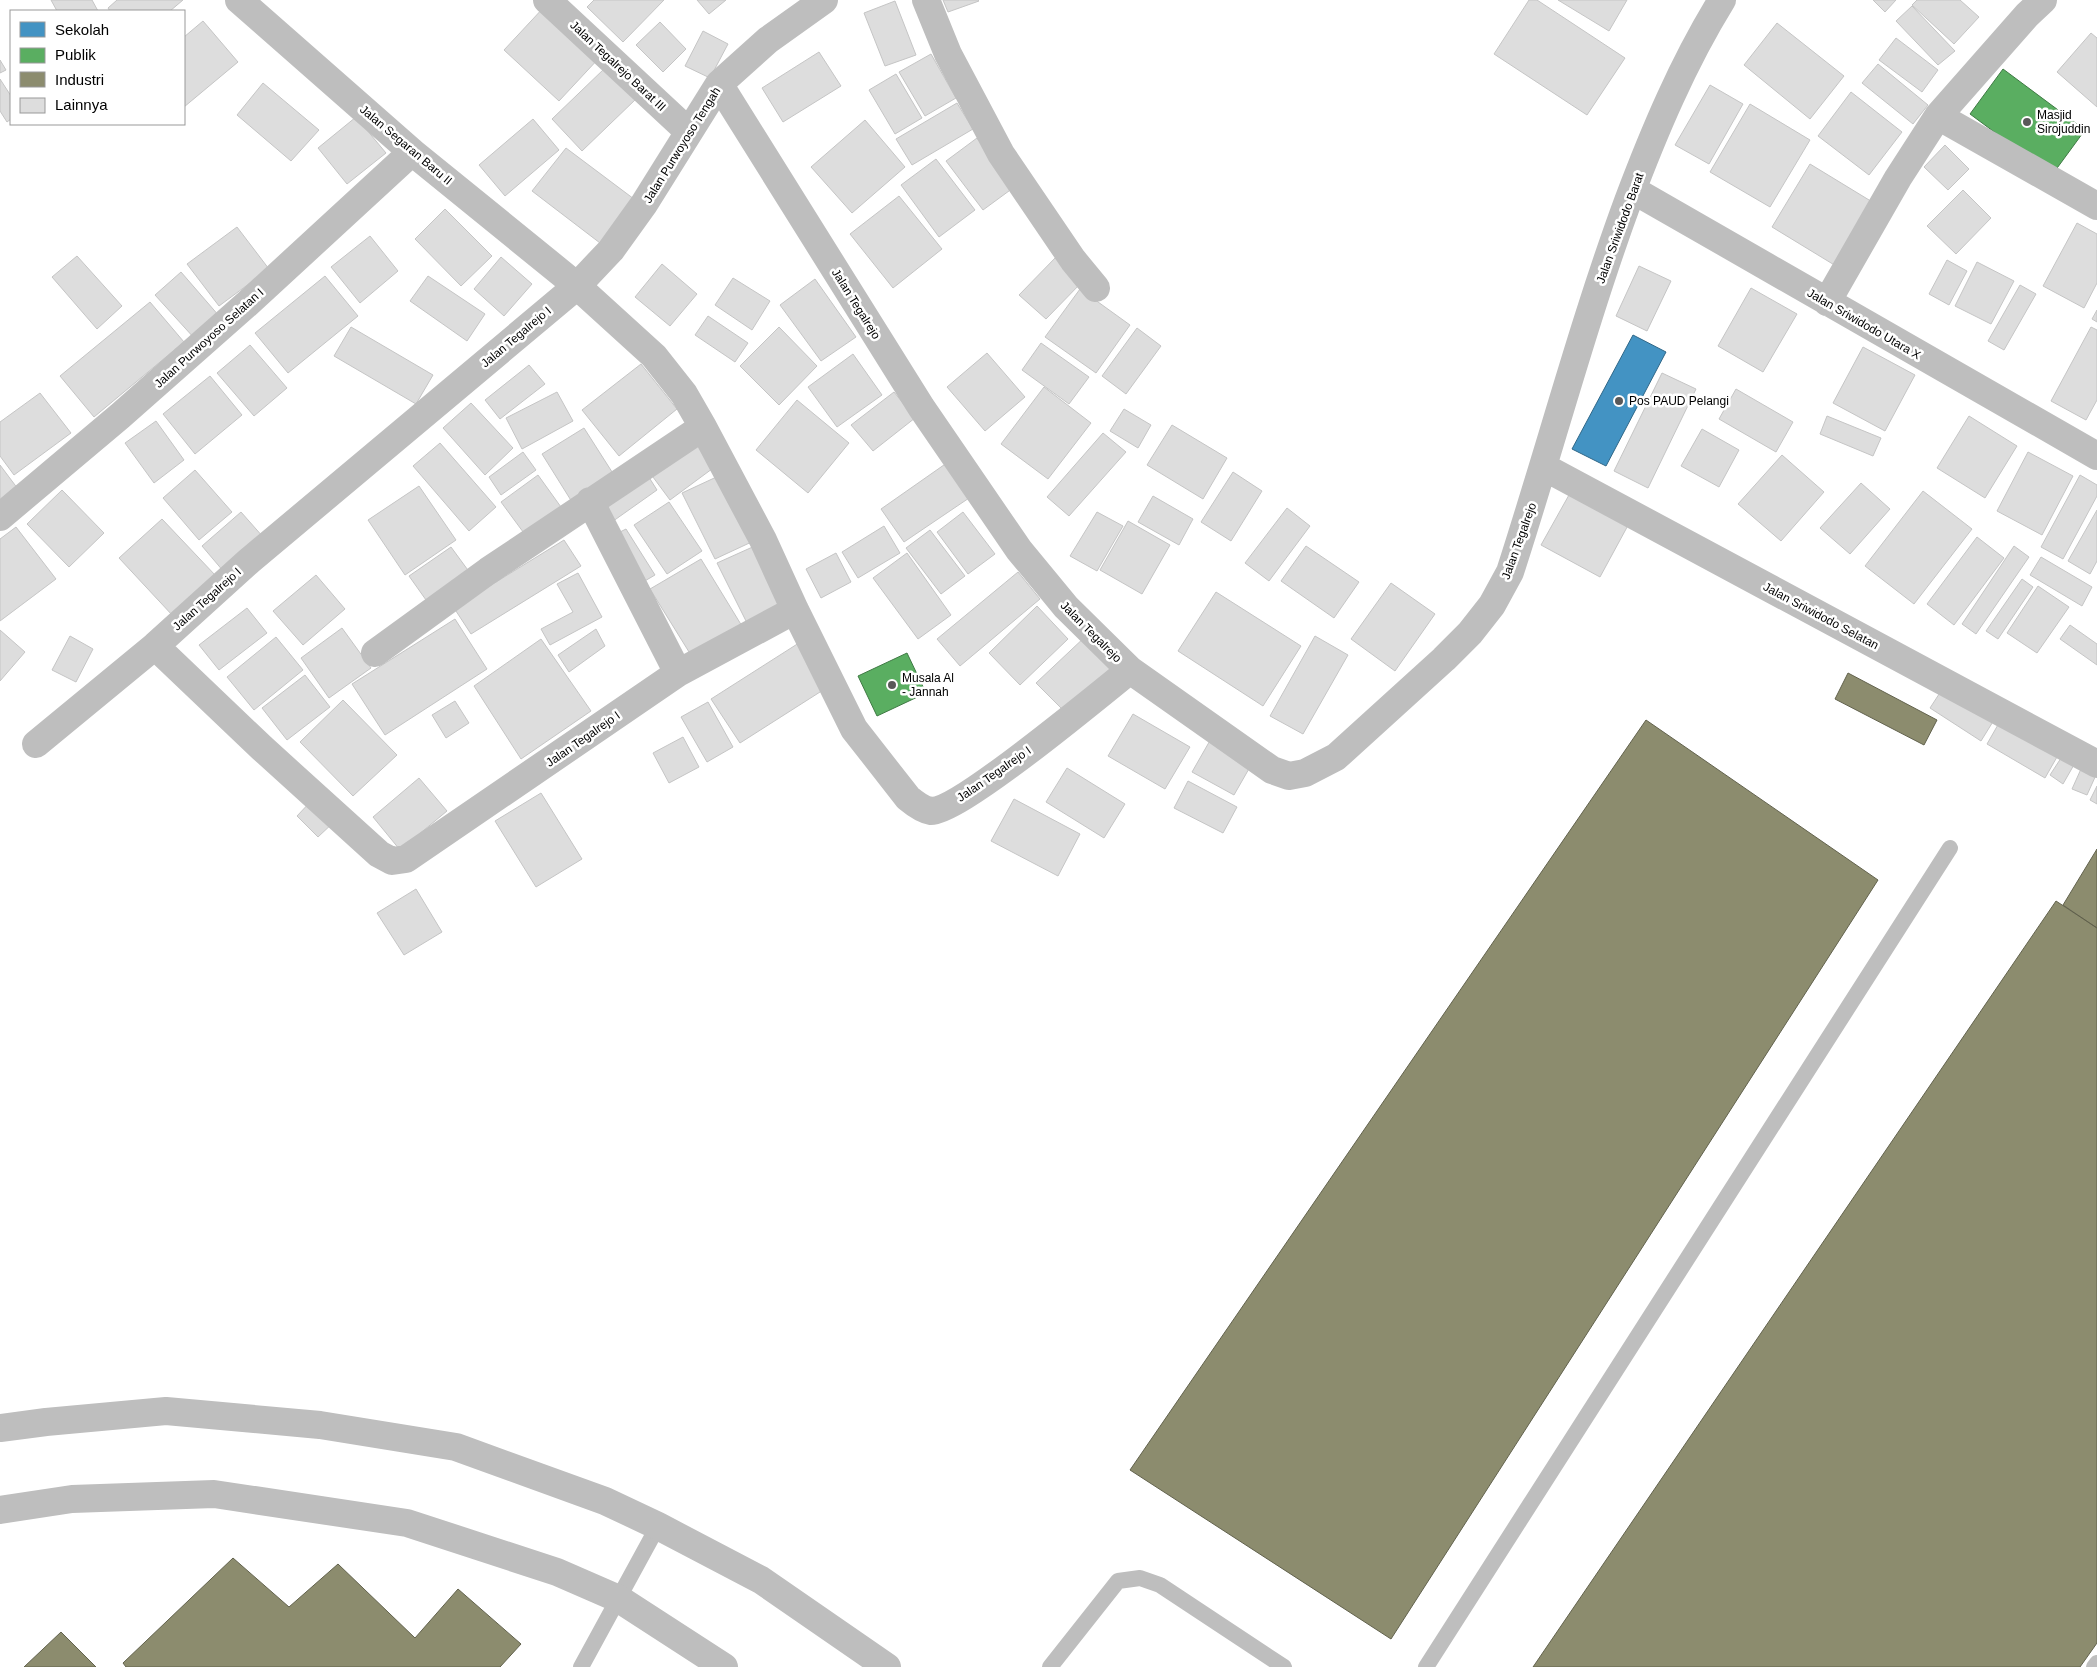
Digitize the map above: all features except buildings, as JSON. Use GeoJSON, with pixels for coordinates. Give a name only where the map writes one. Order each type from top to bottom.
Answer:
{"type":"FeatureCollection","features":[{"type":"Feature","properties":{"kind":"street","name":"Jalan Segaran Baru II"},"geometry":{"type":"LineString","coordinates":[[239,0],[412,152],[577,286]]}},
{"type":"Feature","properties":{"kind":"street","name":"Jalan Tegalrejo Barat III"},"geometry":{"type":"LineString","coordinates":[[547,0],[689,132]]}},
{"type":"Feature","properties":{"kind":"street","name":"Jalan Purwoyoso Tengah"},"geometry":{"type":"LineString","coordinates":[[577,286],[611,250],[626,230],[719,84],[768,40],[823,0]]}},
{"type":"Feature","properties":{"kind":"street"},"geometry":{"type":"LineString","coordinates":[[926,0],[948,54],[1001,154],[1074,260],[1096,288]]}},
{"type":"Feature","properties":{"kind":"street","name":"Jalan Sriwidodo Barat"},"geometry":{"type":"LineString","coordinates":[[1544,467],[1596,296],[1656,128],[1703,30],[1722,0]]}},
{"type":"Feature","properties":{"kind":"street"},"geometry":{"type":"LineString","coordinates":[[1827,302],[1898,178],[1938,116],[2026,15],[2043,0]]}},
{"type":"Feature","properties":{"kind":"street","name":"Jalan Tegalrejo"},"geometry":{"type":"LineString","coordinates":[[719,84],[920,407],[1019,550],[1066,607],[1130,670],[1272,770],[1289,776],[1305,773],[1336,756],[1423,679],[1470,633],[1492,605],[1510,572],[1544,467]]}},
{"type":"Feature","properties":{"kind":"street"},"geometry":{"type":"LineString","coordinates":[[1938,116],[2097,206]]}},
{"type":"Feature","properties":{"kind":"street","name":"Jalan Purwoyoso Selatan I"},"geometry":{"type":"LineString","coordinates":[[0,517],[120,416],[241,309],[412,152]]}},
{"type":"Feature","properties":{"kind":"street","name":"Jalan Sriwidodo Utara X"},"geometry":{"type":"LineString","coordinates":[[1633,190],[2097,456]]}},
{"type":"Feature","properties":{"kind":"street","name":"Jalan Tegalrejo I"},"geometry":{"type":"LineString","coordinates":[[36,744],[155,646],[277,537],[577,286],[654,356],[684,394],[763,540],[794,610],[854,729],[908,798],[918,806],[930,811],[947,807],[975,789],[1066,722],[1130,670]]}},
{"type":"Feature","properties":{"kind":"street"},"geometry":{"type":"LineString","coordinates":[[375,652],[488,570],[703,427]]}},
{"type":"Feature","properties":{"kind":"street","name":"Jalan Sriwidodo Selatan"},"geometry":{"type":"LineString","coordinates":[[1544,467],[2097,764]]}},
{"type":"Feature","properties":{"kind":"street"},"geometry":{"type":"LineString","coordinates":[[590,501],[678,673]]}},
{"type":"Feature","properties":{"kind":"street","name":"Jalan Tegalrejo I"},"geometry":{"type":"LineString","coordinates":[[155,646],[342,821],[379,854],[392,861],[406,859],[678,673],[794,610]]}},
{"type":"Feature","properties":{"kind":"street"},"geometry":{"type":"LineString","coordinates":[[0,1428],[166,1411],[320,1425],[456,1447],[605,1501],[658,1526],[761,1580],[887,1667]]}},
{"type":"Feature","properties":{"kind":"street"},"geometry":{"type":"LineString","coordinates":[[0,1510],[72,1500],[214,1494],[407,1523],[557,1572],[619,1599],[724,1667]]}},
{"type":"Feature","properties":{"kind":"lane"},"geometry":{"type":"LineString","coordinates":[[1426,1667],[1950,848]]}},
{"type":"Feature","properties":{"kind":"lane"},"geometry":{"type":"LineString","coordinates":[[580,1667],[658,1526]]}},
{"type":"Feature","properties":{"kind":"lane"},"geometry":{"type":"LineString","coordinates":[[1050,1667],[1118,1581],[1140,1578],[1160,1586],[1284,1667]]}},
{"type":"Feature","properties":{"kind":"lane"},"geometry":{"type":"LineString","coordinates":[[2094,1667],[2097,1663]]}},
{"type":"Feature","properties":{"kind":"place","name":"Masjid Sirojuddin"},"geometry":{"type":"Point","coordinates":[2027,122]}},
{"type":"Feature","properties":{"kind":"place","name":"Pos PAUD Pelangi"},"geometry":{"type":"Point","coordinates":[1619,401]}},
{"type":"Feature","properties":{"kind":"place","name":"Musala Al - Jannah"},"geometry":{"type":"Point","coordinates":[892,685]}}]}
